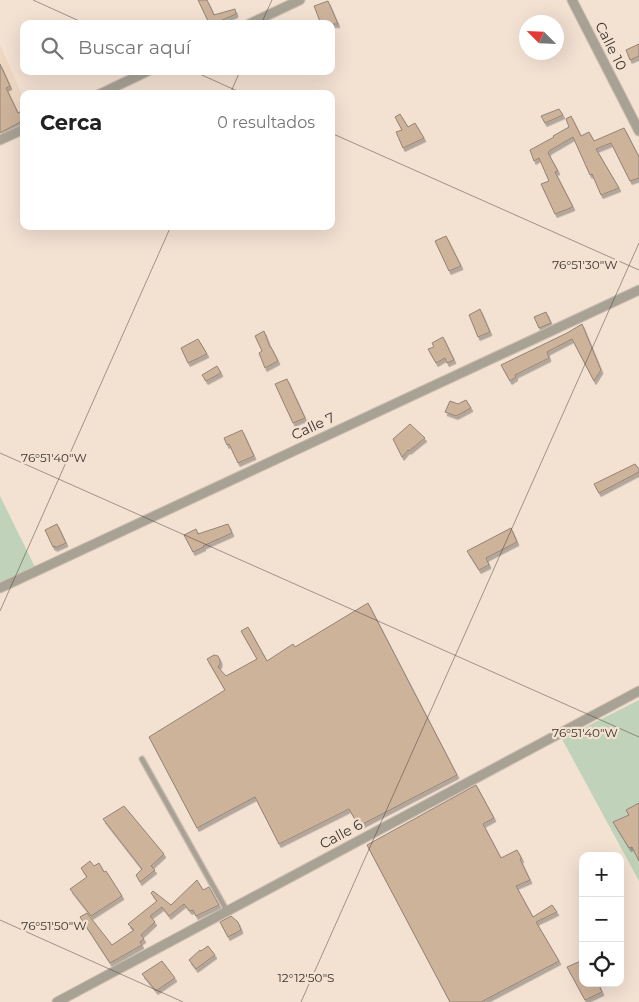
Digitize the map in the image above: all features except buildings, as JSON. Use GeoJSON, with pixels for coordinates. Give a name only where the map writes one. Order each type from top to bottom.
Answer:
{"type":"FeatureCollection","features":[{"type":"Feature","properties":{"kind":"street"},"geometry":{"type":"LineString","coordinates":[[258,20],[300,0]]}},
{"type":"Feature","properties":{"kind":"street","name":"Calle 10"},"geometry":{"type":"LineString","coordinates":[[572,0],[639,131]]}},
{"type":"Feature","properties":{"kind":"street"},"geometry":{"type":"LineString","coordinates":[[108,90],[140,75]]}},
{"type":"Feature","properties":{"kind":"street"},"geometry":{"type":"LineString","coordinates":[[0,140],[20,131]]}},
{"type":"Feature","properties":{"kind":"street","name":"Calle 7"},"geometry":{"type":"LineString","coordinates":[[0,588],[639,290]]}},
{"type":"Feature","properties":{"kind":"street","name":"Calle 6"},"geometry":{"type":"LineString","coordinates":[[57,1002],[639,691]]}},
{"type":"Feature","properties":{"kind":"lane"},"geometry":{"type":"LineString","coordinates":[[142,759],[227,911]]}},
{"type":"Feature","properties":{"kind":"shaded area"},"geometry":{"type":"Polygon","coordinates":[[[0,45],[20,91],[20,123],[0,133],[0,45]]]}},
{"type":"Feature","properties":{"kind":"green space"},"geometry":{"type":"Polygon","coordinates":[[[0,496],[35,567],[0,582],[0,496]]]}},
{"type":"Feature","properties":{"kind":"green space"},"geometry":{"type":"Polygon","coordinates":[[[639,700],[639,881],[624,852],[562,739],[639,700]]]}}]}
